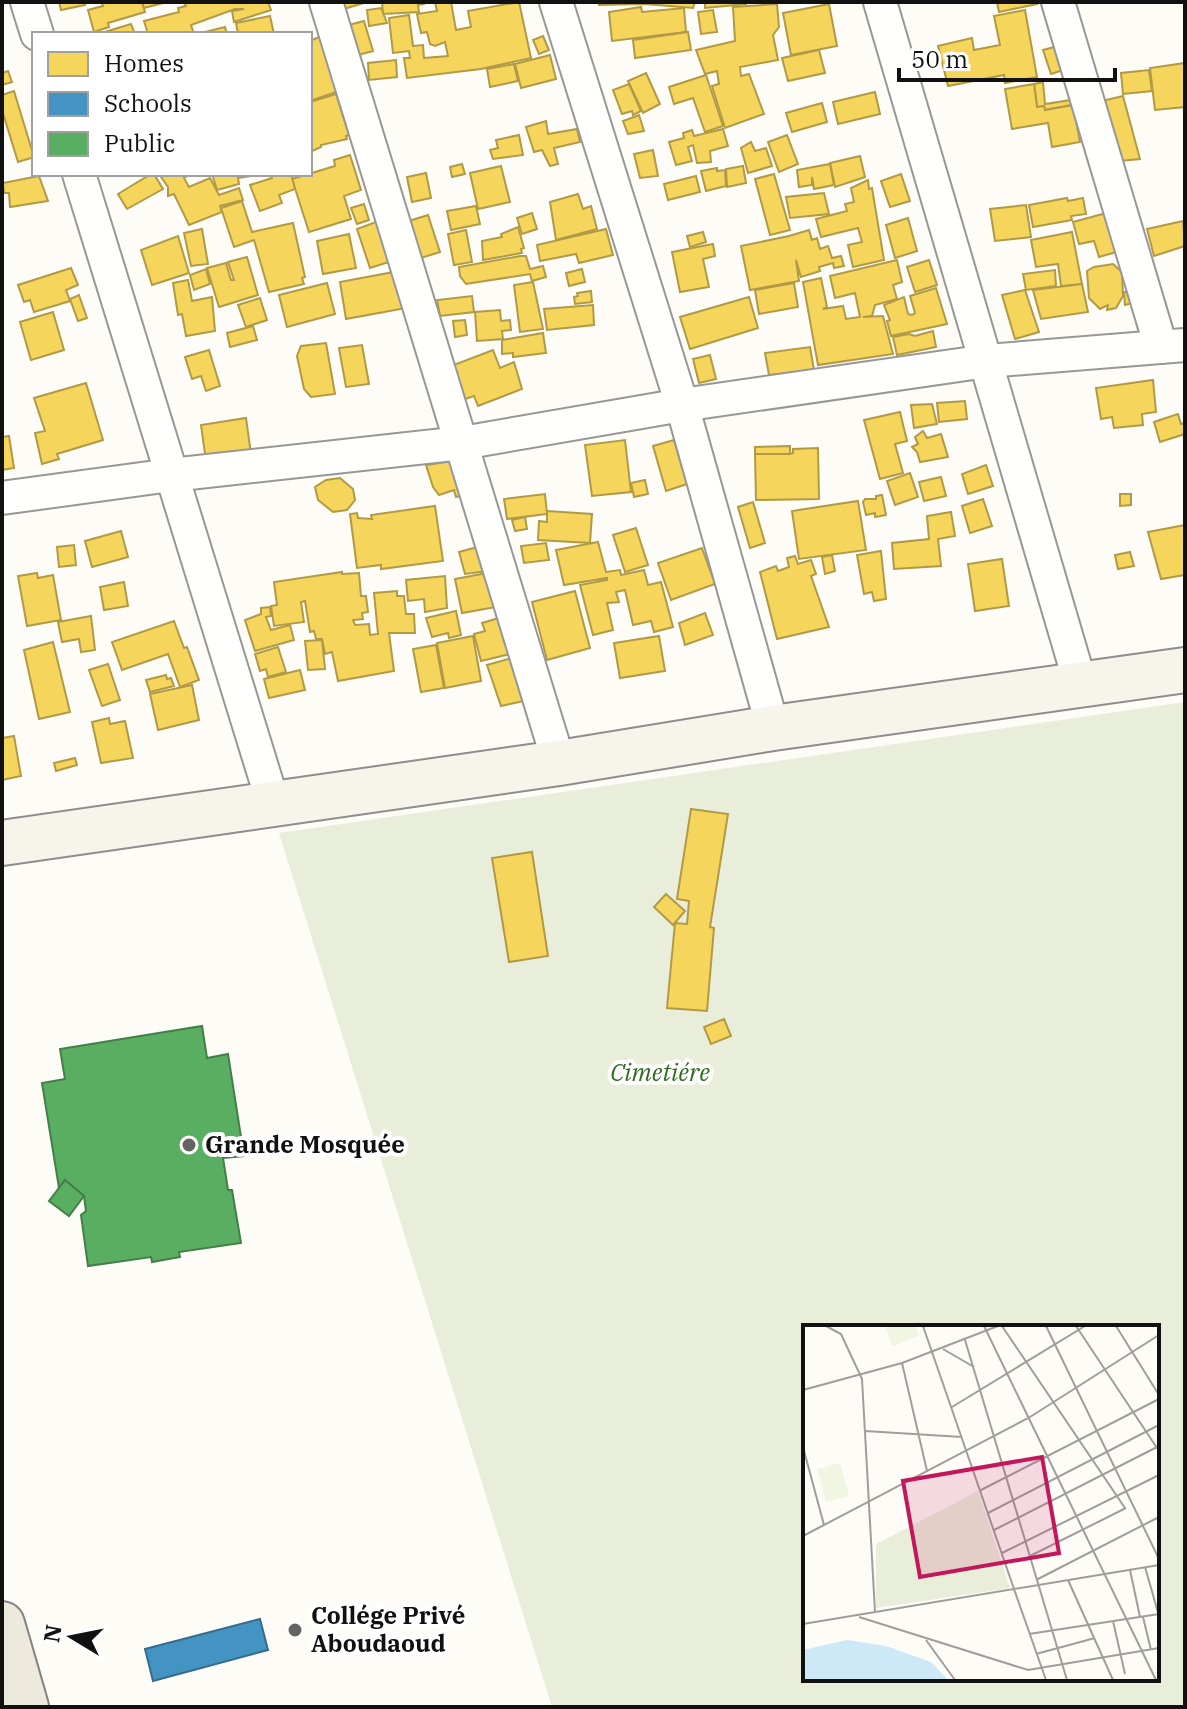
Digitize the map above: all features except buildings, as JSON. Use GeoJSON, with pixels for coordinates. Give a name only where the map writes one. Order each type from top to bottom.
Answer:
{"type":"FeatureCollection","features":[{"type":"Feature","properties":{"kind":"main road"},"geometry":{"type":"LineString","coordinates":[[2,843],[1185,670]]}},
{"type":"Feature","properties":{"kind":"main road"},"geometry":{"type":"LineString","coordinates":[[2,1624],[26,1707]]}},
{"type":"Feature","properties":{"kind":"street"},"geometry":{"type":"LineString","coordinates":[[27,2],[36,32]]}},
{"type":"Feature","properties":{"kind":"street"},"geometry":{"type":"LineString","coordinates":[[326,2],[559,763]]}},
{"type":"Feature","properties":{"kind":"street"},"geometry":{"type":"LineString","coordinates":[[556,2],[682,405],[773,728]]}},
{"type":"Feature","properties":{"kind":"street"},"geometry":{"type":"LineString","coordinates":[[880,2],[1081,686]]}},
{"type":"Feature","properties":{"kind":"street"},"geometry":{"type":"LineString","coordinates":[[2,498],[171,475],[462,443],[682,405],[987,361],[1173,346],[1058,2]]}},
{"type":"Feature","properties":{"kind":"street"},"geometry":{"type":"LineString","coordinates":[[80,176],[273,803]]}},
{"type":"Feature","properties":{"kind":"green space","name":"Cimetiére"},"geometry":{"type":"Polygon","coordinates":[[[1185,702],[1185,1707],[552,1707],[279,833],[1185,702]]]}},
{"type":"Feature","properties":{"kind":"place","name":"Grande Mosquée"},"geometry":{"type":"Point","coordinates":[189,1145]}},
{"type":"Feature","properties":{"kind":"place","name":"Collége Privé Aboudaoud"},"geometry":{"type":"Point","coordinates":[295,1630]}}]}
